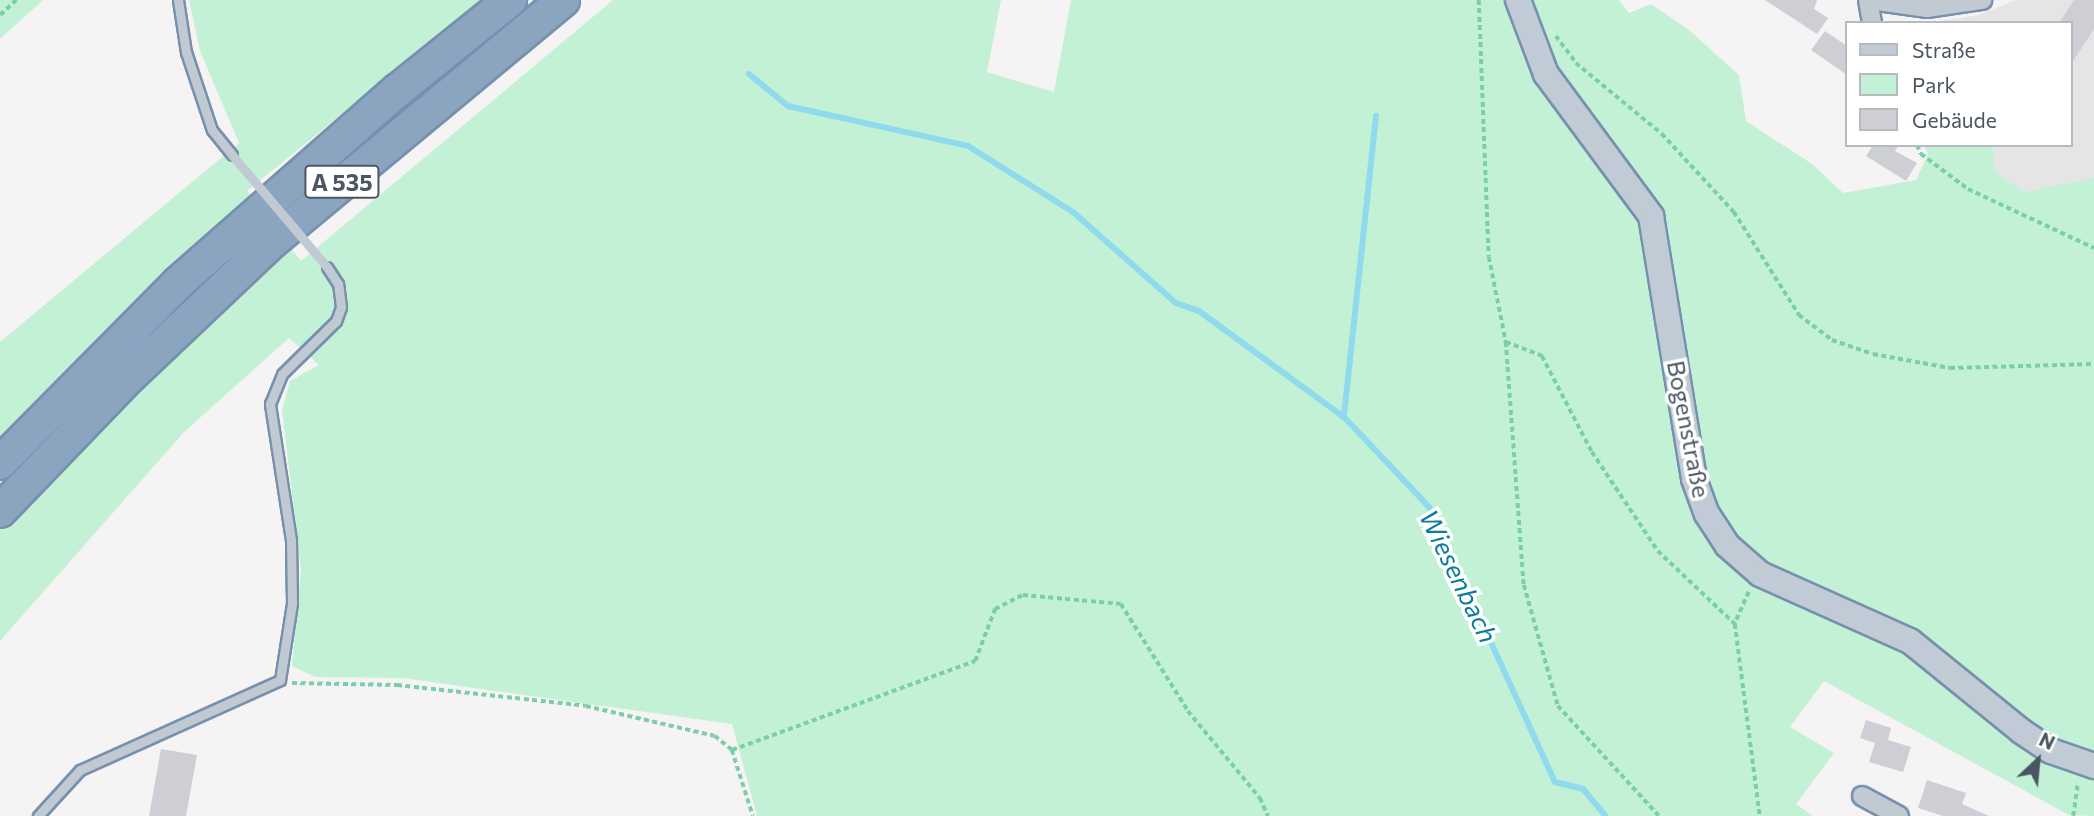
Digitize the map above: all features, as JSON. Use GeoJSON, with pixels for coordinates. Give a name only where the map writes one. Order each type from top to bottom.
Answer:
{"type":"FeatureCollection","features":[{"type":"Feature","properties":{"kind":"highway","name":"A 535"},"geometry":{"type":"LineString","coordinates":[[0,463],[178,284],[398,90],[510,0]]}},
{"type":"Feature","properties":{"kind":"highway","name":"A 535"},"geometry":{"type":"LineString","coordinates":[[0,511],[130,376],[273,241],[563,0]]}},
{"type":"Feature","properties":{"kind":"main road","name":"Bogenstraße"},"geometry":{"type":"LineString","coordinates":[[1521,7],[1546,74],[1651,216],[1694,479],[1707,514],[1727,545],[1760,574],[1910,641],[2021,732],[2052,751],[2094,766]]}},
{"type":"Feature","properties":{"kind":"street"},"geometry":{"type":"LineString","coordinates":[[1872,21],[1869,0],[1927,8],[1982,0]]}},
{"type":"Feature","properties":{"kind":"street"},"geometry":{"type":"LineString","coordinates":[[1862,796],[1899,816]]}},
{"type":"Feature","properties":{"kind":"lane"},"geometry":{"type":"LineString","coordinates":[[38,816],[80,770],[280,680],[292,603],[291,540],[270,404],[282,374],[336,321],[341,307],[338,284],[327,267],[212,130],[186,52],[178,0]]}},
{"type":"Feature","properties":{"kind":"path"},"geometry":{"type":"LineString","coordinates":[[0,15],[16,0]]}},
{"type":"Feature","properties":{"kind":"path"},"geometry":{"type":"LineString","coordinates":[[1479,0],[1489,257],[1506,342],[1524,585],[1558,706],[1659,816]]}},
{"type":"Feature","properties":{"kind":"path"},"geometry":{"type":"LineString","coordinates":[[1521,7],[1551,28],[1576,63],[1662,134],[1734,212],[1799,315],[1832,340],[1873,354],[1950,369],[2094,364]]}},
{"type":"Feature","properties":{"kind":"path"},"geometry":{"type":"LineString","coordinates":[[1918,147],[1921,154],[1968,189],[2094,248]]}},
{"type":"Feature","properties":{"kind":"path"},"geometry":{"type":"LineString","coordinates":[[1506,342],[1542,356],[1592,452],[1658,551],[1735,624]]}},
{"type":"Feature","properties":{"kind":"path"},"geometry":{"type":"LineString","coordinates":[[1750,589],[1735,624],[1760,816]]}},
{"type":"Feature","properties":{"kind":"path"},"geometry":{"type":"LineString","coordinates":[[732,750],[975,661],[995,609],[1023,595],[1121,604],[1188,711],[1237,768],[1268,816]]}},
{"type":"Feature","properties":{"kind":"path"},"geometry":{"type":"LineString","coordinates":[[280,680],[310,686],[397,685],[586,706],[715,736],[732,750],[753,816]]}},
{"type":"Feature","properties":{"kind":"path"},"geometry":{"type":"LineString","coordinates":[[2073,816],[2074,787]]}},
{"type":"Feature","properties":{"kind":"shaded area"},"geometry":{"type":"Polygon","coordinates":[[[2016,0],[2094,0],[2094,178],[2085,183],[2025,192],[1996,173],[1993,147],[2073,147],[2073,21],[1941,21],[1979,15],[2016,0]]]}},
{"type":"Feature","properties":{"kind":"green space"},"geometry":{"type":"Polygon","coordinates":[[[0,0],[43,0],[0,39],[0,0]]]}},
{"type":"Feature","properties":{"kind":"green space"},"geometry":{"type":"Polygon","coordinates":[[[189,0],[482,0],[247,191],[301,261],[613,0],[1001,0],[987,72],[1054,92],[1071,0],[1619,0],[1629,13],[1651,4],[1689,30],[1739,75],[1746,121],[1812,164],[1843,193],[1916,180],[1928,154],[1925,147],[1993,147],[1996,173],[2025,192],[2094,178],[2094,816],[2069,815],[1824,681],[1790,727],[1834,753],[1796,804],[1813,816],[757,816],[732,724],[403,678],[315,677],[292,666],[301,569],[282,410],[290,381],[319,365],[289,338],[184,432],[0,641],[0,342],[239,143],[200,51],[189,0]]]}},
{"type":"Feature","properties":{"kind":"building"},"geometry":{"type":"Polygon","coordinates":[[[1765,0],[1817,0],[1814,9],[1828,18],[1817,34],[1765,0]]]}},
{"type":"Feature","properties":{"kind":"building"},"geometry":{"type":"Polygon","coordinates":[[[2074,0],[2094,0],[2094,29],[2073,61],[2073,21],[2060,21],[2074,0]]]}},
{"type":"Feature","properties":{"kind":"building"},"geometry":{"type":"Polygon","coordinates":[[[1825,31],[1846,45],[1846,74],[1811,50],[1825,31]]]}},
{"type":"Feature","properties":{"kind":"building"},"geometry":{"type":"Polygon","coordinates":[[[1872,147],[1898,147],[1895,151],[1917,163],[1906,181],[1866,156],[1872,147]]]}},
{"type":"Feature","properties":{"kind":"building"},"geometry":{"type":"Polygon","coordinates":[[[1866,720],[1891,728],[1888,740],[1911,747],[1903,772],[1869,762],[1875,743],[1860,738],[1866,720]]]}},
{"type":"Feature","properties":{"kind":"building"},"geometry":{"type":"Polygon","coordinates":[[[161,749],[197,755],[186,816],[149,816],[161,749]]]}},
{"type":"Feature","properties":{"kind":"building"},"geometry":{"type":"Polygon","coordinates":[[[1927,780],[1966,793],[1962,804],[1989,816],[1943,816],[1918,808],[1927,780]]]}},
{"type":"Feature","properties":{"kind":"waterway"},"geometry":{"type":"LineString","coordinates":[[749,74],[788,106],[968,146],[1073,212],[1176,303],[1199,311],[1344,417]]}},
{"type":"Feature","properties":{"kind":"waterway","name":"Wiesenbach"},"geometry":{"type":"LineString","coordinates":[[1376,116],[1344,417],[1429,507],[1555,782],[1583,789],[1606,816]]}}]}
